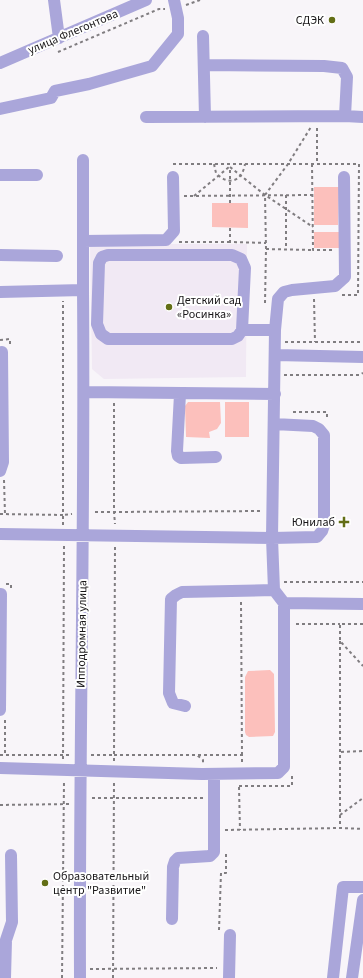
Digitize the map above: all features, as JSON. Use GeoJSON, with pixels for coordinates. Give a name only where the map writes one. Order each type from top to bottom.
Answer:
{"type":"FeatureCollection","features":[{"type":"Feature","properties":{"kind":"street"},"geometry":{"type":"LineString","coordinates":[[54,0],[59,38]]}},
{"type":"Feature","properties":{"kind":"street","name":"улица Флегонтова"},"geometry":{"type":"LineString","coordinates":[[0,63],[146,0]]}},
{"type":"Feature","properties":{"kind":"street"},"geometry":{"type":"LineString","coordinates":[[0,109],[51,98],[55,92],[152,66],[178,34],[178,18],[175,4]]}},
{"type":"Feature","properties":{"kind":"street"},"geometry":{"type":"LineString","coordinates":[[203,36],[205,116]]}},
{"type":"Feature","properties":{"kind":"street"},"geometry":{"type":"LineString","coordinates":[[204,65],[324,66],[342,68],[347,77],[345,116]]}},
{"type":"Feature","properties":{"kind":"street"},"geometry":{"type":"LineString","coordinates":[[146,116],[363,117]]}},
{"type":"Feature","properties":{"kind":"street","name":"Ипподромная улица"},"geometry":{"type":"LineString","coordinates":[[80,973],[80,756],[84,392],[83,160]]}},
{"type":"Feature","properties":{"kind":"street"},"geometry":{"type":"LineString","coordinates":[[83,241],[166,240],[174,231],[173,170]]}},
{"type":"Feature","properties":{"kind":"street"},"geometry":{"type":"LineString","coordinates":[[0,175],[38,175]]}},
{"type":"Feature","properties":{"kind":"street"},"geometry":{"type":"LineString","coordinates":[[0,768],[208,774],[278,773],[284,767],[284,603],[274,586],[272,538],[276,330],[278,299],[284,292],[292,290],[335,286],[345,277],[344,177]]}},
{"type":"Feature","properties":{"kind":"street"},"geometry":{"type":"LineString","coordinates":[[0,255],[57,256]]}},
{"type":"Feature","properties":{"kind":"street"},"geometry":{"type":"LineString","coordinates":[[108,255],[232,255],[240,259],[245,268],[242,330],[238,336],[232,339],[108,339],[100,334],[97,324],[99,263],[102,257],[108,255]]}},
{"type":"Feature","properties":{"kind":"street"},"geometry":{"type":"LineString","coordinates":[[0,292],[83,290]]}},
{"type":"Feature","properties":{"kind":"street"},"geometry":{"type":"LineString","coordinates":[[242,330],[276,330]]}},
{"type":"Feature","properties":{"kind":"street"},"geometry":{"type":"LineString","coordinates":[[0,471],[3,462],[2,352]]}},
{"type":"Feature","properties":{"kind":"street"},"geometry":{"type":"LineString","coordinates":[[276,355],[363,357]]}},
{"type":"Feature","properties":{"kind":"street"},"geometry":{"type":"LineString","coordinates":[[84,392],[275,394]]}},
{"type":"Feature","properties":{"kind":"street"},"geometry":{"type":"LineString","coordinates":[[180,394],[178,456],[181,458],[216,457]]}},
{"type":"Feature","properties":{"kind":"street"},"geometry":{"type":"LineString","coordinates":[[0,534],[83,539],[115,535],[272,538],[317,537],[322,532],[324,525],[324,435],[319,429],[313,426],[274,424]]}},
{"type":"Feature","properties":{"kind":"street"},"geometry":{"type":"LineString","coordinates":[[185,706],[173,703],[169,693],[171,600],[182,592],[241,591],[274,586]]}},
{"type":"Feature","properties":{"kind":"street"},"geometry":{"type":"LineString","coordinates":[[0,710],[1,594]]}},
{"type":"Feature","properties":{"kind":"street"},"geometry":{"type":"LineString","coordinates":[[284,603],[363,604]]}},
{"type":"Feature","properties":{"kind":"street"},"geometry":{"type":"LineString","coordinates":[[172,919],[173,867],[175,862],[178,858],[210,856],[214,852],[214,798],[208,774]]}},
{"type":"Feature","properties":{"kind":"street"},"geometry":{"type":"LineString","coordinates":[[5,978],[6,940],[12,922],[11,855]]}},
{"type":"Feature","properties":{"kind":"street"},"geometry":{"type":"LineString","coordinates":[[333,978],[343,887],[363,887]]}},
{"type":"Feature","properties":{"kind":"street"},"geometry":{"type":"LineString","coordinates":[[352,978],[363,900]]}},
{"type":"Feature","properties":{"kind":"street"},"geometry":{"type":"LineString","coordinates":[[225,936],[229,978]]}},
{"type":"Feature","properties":{"kind":"path"},"geometry":{"type":"LineString","coordinates":[[58,52],[175,4],[187,5],[200,0]]}},
{"type":"Feature","properties":{"kind":"path"},"geometry":{"type":"LineString","coordinates":[[265,303],[265,195],[288,164],[311,127],[317,125],[317,164]]}},
{"type":"Feature","properties":{"kind":"path"},"geometry":{"type":"LineString","coordinates":[[214,164],[218,176],[224,180],[230,181],[241,176],[244,171],[245,164]]}},
{"type":"Feature","properties":{"kind":"path"},"geometry":{"type":"LineString","coordinates":[[173,170],[214,164],[230,166],[245,164],[359,164],[358,294],[336,295]]}},
{"type":"Feature","properties":{"kind":"path"},"geometry":{"type":"LineString","coordinates":[[312,164],[313,250]]}},
{"type":"Feature","properties":{"kind":"path"},"geometry":{"type":"LineString","coordinates":[[230,166],[265,195],[312,227]]}},
{"type":"Feature","properties":{"kind":"path"},"geometry":{"type":"LineString","coordinates":[[194,196],[230,166]]}},
{"type":"Feature","properties":{"kind":"path"},"geometry":{"type":"LineString","coordinates":[[230,166],[230,203]]}},
{"type":"Feature","properties":{"kind":"path"},"geometry":{"type":"LineString","coordinates":[[286,195],[286,250]]}},
{"type":"Feature","properties":{"kind":"path"},"geometry":{"type":"LineString","coordinates":[[173,196],[312,195]]}},
{"type":"Feature","properties":{"kind":"path"},"geometry":{"type":"LineString","coordinates":[[230,228],[230,242]]}},
{"type":"Feature","properties":{"kind":"path"},"geometry":{"type":"LineString","coordinates":[[166,240],[171,242],[266,243]]}},
{"type":"Feature","properties":{"kind":"path"},"geometry":{"type":"LineString","coordinates":[[266,249],[345,250]]}},
{"type":"Feature","properties":{"kind":"path"},"geometry":{"type":"LineString","coordinates":[[314,295],[315,342]]}},
{"type":"Feature","properties":{"kind":"path"},"geometry":{"type":"LineString","coordinates":[[63,301],[63,526]]}},
{"type":"Feature","properties":{"kind":"path"},"geometry":{"type":"LineString","coordinates":[[92,512],[114,512],[114,764]]}},
{"type":"Feature","properties":{"kind":"path"},"geometry":{"type":"LineString","coordinates":[[0,514],[63,514]]}},
{"type":"Feature","properties":{"kind":"path"},"geometry":{"type":"LineString","coordinates":[[62,755],[64,543],[83,539]]}},
{"type":"Feature","properties":{"kind":"path"},"geometry":{"type":"LineString","coordinates":[[274,586],[363,582]]}},
{"type":"Feature","properties":{"kind":"path"},"geometry":{"type":"LineString","coordinates":[[240,830],[239,786],[242,755],[241,591]]}},
{"type":"Feature","properties":{"kind":"path"},"geometry":{"type":"LineString","coordinates":[[284,624],[363,624]]}},
{"type":"Feature","properties":{"kind":"path"},"geometry":{"type":"LineString","coordinates":[[340,624],[340,828]]}},
{"type":"Feature","properties":{"kind":"path"},"geometry":{"type":"LineString","coordinates":[[340,641],[363,666]]}},
{"type":"Feature","properties":{"kind":"path"},"geometry":{"type":"LineString","coordinates":[[341,752],[363,751]]}},
{"type":"Feature","properties":{"kind":"path"},"geometry":{"type":"LineString","coordinates":[[0,755],[242,755]]}},
{"type":"Feature","properties":{"kind":"path"},"geometry":{"type":"LineString","coordinates":[[197,755],[203,760],[208,774]]}},
{"type":"Feature","properties":{"kind":"path"},"geometry":{"type":"LineString","coordinates":[[62,978],[64,775]]}},
{"type":"Feature","properties":{"kind":"path"},"geometry":{"type":"LineString","coordinates":[[113,978],[114,775]]}},
{"type":"Feature","properties":{"kind":"path"},"geometry":{"type":"LineString","coordinates":[[88,798],[214,798]]}},
{"type":"Feature","properties":{"kind":"path"},"geometry":{"type":"LineString","coordinates":[[340,815],[363,798]]}},
{"type":"Feature","properties":{"kind":"path"},"geometry":{"type":"LineString","coordinates":[[0,805],[74,804]]}},
{"type":"Feature","properties":{"kind":"path"},"geometry":{"type":"LineString","coordinates":[[226,834],[221,830],[363,829]]}},
{"type":"Feature","properties":{"kind":"path"},"geometry":{"type":"LineString","coordinates":[[225,936],[221,873],[226,873],[226,850]]}},
{"type":"Feature","properties":{"kind":"path"},"geometry":{"type":"LineString","coordinates":[[63,964],[74,964],[80,973],[88,969],[113,968],[217,968],[217,973]]}},
{"type":"Feature","properties":{"kind":"shaded area"},"geometry":{"type":"Polygon","coordinates":[[[314,187],[339,187],[338,225],[314,225],[314,187]]]}},
{"type":"Feature","properties":{"kind":"shaded area"},"geometry":{"type":"Polygon","coordinates":[[[212,203],[248,203],[248,228],[212,227],[212,203]]]}},
{"type":"Feature","properties":{"kind":"shaded area"},"geometry":{"type":"Polygon","coordinates":[[[314,232],[339,232],[339,248],[314,248],[314,232]]]}},
{"type":"Feature","properties":{"kind":"shaded area","name":"Детский сад «Росинка»"},"geometry":{"type":"Polygon","coordinates":[[[90,244],[247,244],[246,377],[104,379],[92,369],[90,244]]]}},
{"type":"Feature","properties":{"kind":"shaded area"},"geometry":{"type":"Polygon","coordinates":[[[188,402],[220,402],[221,423],[217,429],[209,432],[210,438],[186,437],[185,406],[188,402]]]}},
{"type":"Feature","properties":{"kind":"shaded area"},"geometry":{"type":"Polygon","coordinates":[[[225,402],[249,402],[249,437],[225,437],[225,402]]]}},
{"type":"Feature","properties":{"kind":"shaded area"},"geometry":{"type":"Polygon","coordinates":[[[270,670],[274,674],[275,732],[273,736],[249,737],[245,732],[245,677],[248,671],[270,670]]]}},
{"type":"Feature","properties":{"kind":"place","name":"СДЭК"},"geometry":{"type":"Point","coordinates":[332,20]}},
{"type":"Feature","properties":{"kind":"place","name":"Детский сад «Росинка»"},"geometry":{"type":"Point","coordinates":[169,307]}},
{"type":"Feature","properties":{"kind":"place","name":"Юнилаб"},"geometry":{"type":"Point","coordinates":[344,522]}},
{"type":"Feature","properties":{"kind":"place","name":"Образовательный центр \"Развитие\""},"geometry":{"type":"Point","coordinates":[45,883]}}]}
